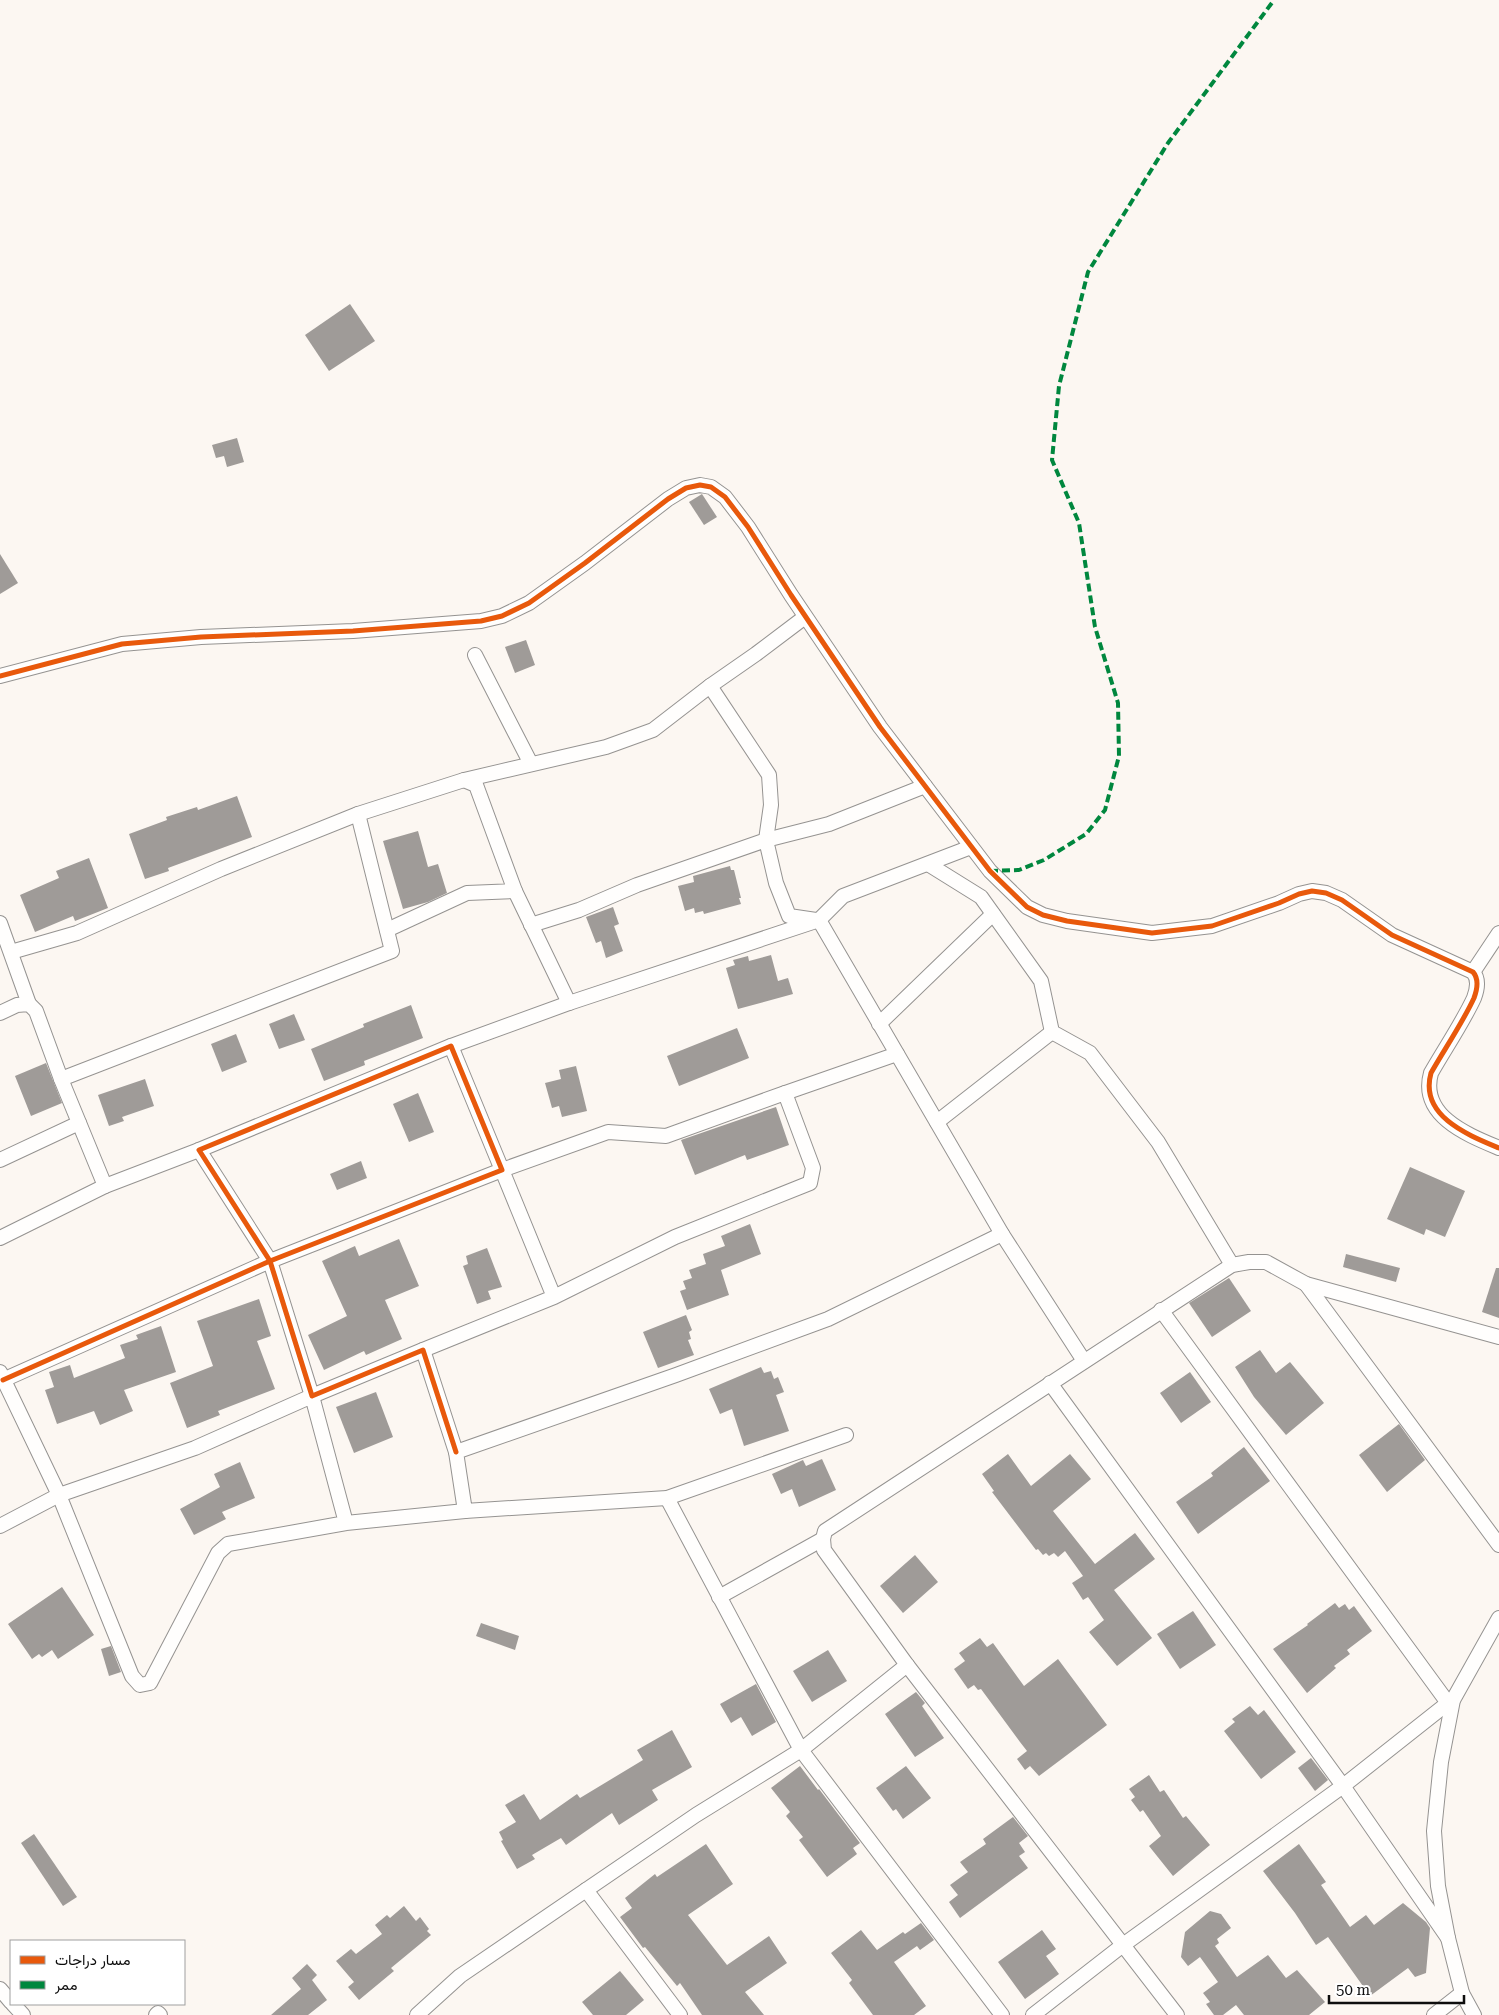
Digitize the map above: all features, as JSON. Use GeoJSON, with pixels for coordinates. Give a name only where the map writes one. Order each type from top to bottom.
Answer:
{"type":"FeatureCollection","features":[{"type":"Feature","properties":{"kind":"street"},"geometry":{"type":"LineString","coordinates":[[0,676],[122,644],[353,631],[482,621],[502,616],[529,603],[585,563],[668,499],[686,488],[700,485],[711,487],[725,497],[748,527],[805,617],[880,727],[990,871],[1027,907],[1043,915],[1067,921],[1161,933],[1212,926],[1312,891],[1326,893],[1342,900],[1392,935],[1473,972],[1477,981],[1474,997],[1431,1073],[1429,1092],[1436,1109],[1449,1123],[1499,1148]]}},
{"type":"Feature","properties":{"kind":"street"},"geometry":{"type":"LineString","coordinates":[[10,952],[78,933],[221,869],[358,814],[464,780],[606,747],[653,730],[805,617]]}},
{"type":"Feature","properties":{"kind":"street"},"geometry":{"type":"LineString","coordinates":[[475,655],[531,764]]}},
{"type":"Feature","properties":{"kind":"street"},"geometry":{"type":"LineString","coordinates":[[710,686],[769,775],[771,805],[766,840],[776,883],[789,916],[819,920]]}},
{"type":"Feature","properties":{"kind":"street"},"geometry":{"type":"LineString","coordinates":[[464,780],[476,785],[515,891],[569,1003]]}},
{"type":"Feature","properties":{"kind":"street"},"geometry":{"type":"LineString","coordinates":[[531,925],[579,910],[637,885],[766,840],[830,824],[925,786]]}},
{"type":"Feature","properties":{"kind":"street"},"geometry":{"type":"LineString","coordinates":[[61,1079],[392,951],[358,814]]}},
{"type":"Feature","properties":{"kind":"street"},"geometry":{"type":"LineString","coordinates":[[0,1238],[106,1186],[199,1150],[451,1046],[569,1003],[819,920],[844,896],[971,847]]}},
{"type":"Feature","properties":{"kind":"street"},"geometry":{"type":"LineString","coordinates":[[928,864],[981,897],[1041,981],[1052,1032]]}},
{"type":"Feature","properties":{"kind":"street"},"geometry":{"type":"LineString","coordinates":[[387,930],[467,893],[515,891]]}},
{"type":"Feature","properties":{"kind":"street"},"geometry":{"type":"LineString","coordinates":[[880,1024],[993,914]]}},
{"type":"Feature","properties":{"kind":"street"},"geometry":{"type":"LineString","coordinates":[[819,920],[1002,1234],[1084,1361]]}},
{"type":"Feature","properties":{"kind":"street"},"geometry":{"type":"LineString","coordinates":[[0,922],[28,1004],[36,1011],[61,1079],[106,1186]]}},
{"type":"Feature","properties":{"kind":"street"},"geometry":{"type":"LineString","coordinates":[[1473,972],[1499,933]]}},
{"type":"Feature","properties":{"kind":"street"},"geometry":{"type":"LineString","coordinates":[[0,1012],[18,1005],[28,1004]]}},
{"type":"Feature","properties":{"kind":"street"},"geometry":{"type":"LineString","coordinates":[[937,1122],[1052,1032]]}},
{"type":"Feature","properties":{"kind":"street"},"geometry":{"type":"LineString","coordinates":[[1052,1032],[1090,1052],[1158,1142],[1232,1266]]}},
{"type":"Feature","properties":{"kind":"street"},"geometry":{"type":"LineString","coordinates":[[451,1046],[554,1298]]}},
{"type":"Feature","properties":{"kind":"street"},"geometry":{"type":"LineString","coordinates":[[846,1435],[666,1498],[465,1511],[346,1523],[228,1544],[218,1553],[150,1683],[140,1685],[132,1676],[59,1495],[2,1376],[270,1261],[502,1170],[608,1132],[666,1136],[897,1054]]}},
{"type":"Feature","properties":{"kind":"street"},"geometry":{"type":"LineString","coordinates":[[0,1526],[59,1495],[195,1448],[312,1396],[554,1298],[675,1237],[810,1183],[813,1168],[785,1093]]}},
{"type":"Feature","properties":{"kind":"street"},"geometry":{"type":"LineString","coordinates":[[0,1160],[79,1123]]}},
{"type":"Feature","properties":{"kind":"street"},"geometry":{"type":"LineString","coordinates":[[199,1150],[270,1261],[312,1396],[346,1523]]}},
{"type":"Feature","properties":{"kind":"street"},"geometry":{"type":"LineString","coordinates":[[456,1452],[676,1375],[828,1319],[1002,1234]]}},
{"type":"Feature","properties":{"kind":"street"},"geometry":{"type":"LineString","coordinates":[[1177,2015],[907,1665],[824,1550],[823,1539],[826,1530],[1161,1310],[1232,1266],[1249,1262],[1266,1262],[1306,1284],[1499,1337]]}},
{"type":"Feature","properties":{"kind":"street"},"geometry":{"type":"LineString","coordinates":[[1306,1284],[1499,1545]]}},
{"type":"Feature","properties":{"kind":"street"},"geometry":{"type":"LineString","coordinates":[[1161,1310],[1450,1701],[1434,1831],[1438,1886],[1448,1938],[1462,1993],[1474,2015]]}},
{"type":"Feature","properties":{"kind":"street"},"geometry":{"type":"LineString","coordinates":[[423,1350],[456,1452],[465,1511]]}},
{"type":"Feature","properties":{"kind":"street"},"geometry":{"type":"LineString","coordinates":[[1050,1383],[1344,1786],[1448,1938]]}},
{"type":"Feature","properties":{"kind":"street"},"geometry":{"type":"LineString","coordinates":[[666,1498],[802,1750],[1002,2015]]}},
{"type":"Feature","properties":{"kind":"street"},"geometry":{"type":"LineString","coordinates":[[719,1597],[823,1539]]}},
{"type":"Feature","properties":{"kind":"street"},"geometry":{"type":"LineString","coordinates":[[1033,2015],[1123,1945],[1344,1786],[1450,1701],[1499,1618]]}},
{"type":"Feature","properties":{"kind":"street"},"geometry":{"type":"LineString","coordinates":[[417,2015],[460,1976],[696,1814],[802,1750],[907,1665]]}},
{"type":"Feature","properties":{"kind":"street"},"geometry":{"type":"LineString","coordinates":[[586,1890],[680,2015]]}},
{"type":"Feature","properties":{"kind":"street"},"geometry":{"type":"LineString","coordinates":[[0,1989],[10,2001]]}},
{"type":"Feature","properties":{"kind":"street"},"geometry":{"type":"LineString","coordinates":[[1434,2015],[1462,1993]]}},
{"type":"Feature","properties":{"kind":"street"},"geometry":{"type":"LineString","coordinates":[[14,2005],[23,2015]]}},
{"type":"Feature","properties":{"kind":"building"},"geometry":{"type":"Polygon","coordinates":[[[350,304],[375,341],[329,371],[305,335],[350,304]]]}},
{"type":"Feature","properties":{"kind":"building"},"geometry":{"type":"Polygon","coordinates":[[[237,438],[244,462],[227,467],[224,456],[216,458],[212,445],[237,438]]]}},
{"type":"Feature","properties":{"kind":"building"},"geometry":{"type":"Polygon","coordinates":[[[702,494],[717,517],[704,525],[689,502],[702,494]]]}},
{"type":"Feature","properties":{"kind":"building"},"geometry":{"type":"Polygon","coordinates":[[[0,554],[18,583],[0,594],[0,554]]]}},
{"type":"Feature","properties":{"kind":"building"},"geometry":{"type":"Polygon","coordinates":[[[526,640],[535,665],[515,673],[505,647],[526,640]]]}},
{"type":"Feature","properties":{"kind":"building"},"geometry":{"type":"Polygon","coordinates":[[[237,796],[252,837],[168,868],[169,871],[145,879],[129,834],[167,820],[166,817],[197,807],[198,810],[237,796]]]}},
{"type":"Feature","properties":{"kind":"building"},"geometry":{"type":"Polygon","coordinates":[[[418,831],[428,867],[438,864],[447,893],[428,902],[403,909],[383,841],[418,831]]]}},
{"type":"Feature","properties":{"kind":"building"},"geometry":{"type":"Polygon","coordinates":[[[89,858],[108,908],[75,921],[73,916],[35,932],[20,895],[59,878],[56,871],[89,858]]]}},
{"type":"Feature","properties":{"kind":"building"},"geometry":{"type":"Polygon","coordinates":[[[730,866],[731,870],[734,870],[741,904],[704,914],[703,911],[695,913],[694,908],[685,911],[678,886],[694,882],[693,876],[730,866]]]}},
{"type":"Feature","properties":{"kind":"building"},"geometry":{"type":"Polygon","coordinates":[[[613,907],[619,924],[614,926],[623,951],[606,958],[601,941],[596,943],[586,917],[613,907]]]}},
{"type":"Feature","properties":{"kind":"building"},"geometry":{"type":"Polygon","coordinates":[[[771,955],[778,981],[788,978],[793,994],[738,1009],[726,968],[735,965],[733,960],[748,956],[749,961],[771,955]]]}},
{"type":"Feature","properties":{"kind":"building"},"geometry":{"type":"Polygon","coordinates":[[[411,1005],[423,1038],[364,1061],[365,1065],[324,1081],[311,1049],[364,1027],[363,1024],[411,1005]]]}},
{"type":"Feature","properties":{"kind":"building"},"geometry":{"type":"Polygon","coordinates":[[[294,1014],[305,1040],[279,1049],[269,1024],[294,1014]]]}},
{"type":"Feature","properties":{"kind":"building"},"geometry":{"type":"Polygon","coordinates":[[[737,1028],[749,1058],[679,1086],[667,1056],[737,1028]]]}},
{"type":"Feature","properties":{"kind":"building"},"geometry":{"type":"Polygon","coordinates":[[[236,1034],[247,1062],[222,1072],[211,1044],[236,1034]]]}},
{"type":"Feature","properties":{"kind":"building"},"geometry":{"type":"Polygon","coordinates":[[[46,1063],[62,1103],[31,1116],[15,1076],[46,1063]]]}},
{"type":"Feature","properties":{"kind":"building"},"geometry":{"type":"Polygon","coordinates":[[[576,1066],[587,1111],[562,1117],[559,1106],[552,1108],[545,1083],[561,1079],[559,1070],[576,1066]]]}},
{"type":"Feature","properties":{"kind":"building"},"geometry":{"type":"Polygon","coordinates":[[[145,1079],[154,1106],[122,1117],[124,1121],[109,1126],[98,1095],[145,1079]]]}},
{"type":"Feature","properties":{"kind":"building"},"geometry":{"type":"Polygon","coordinates":[[[418,1093],[434,1132],[409,1142],[393,1104],[418,1093]]]}},
{"type":"Feature","properties":{"kind":"building"},"geometry":{"type":"Polygon","coordinates":[[[776,1107],[789,1145],[747,1160],[745,1155],[695,1175],[681,1140],[776,1107]]]}},
{"type":"Feature","properties":{"kind":"building"},"geometry":{"type":"Polygon","coordinates":[[[361,1161],[367,1178],[337,1190],[330,1174],[361,1161]]]}},
{"type":"Feature","properties":{"kind":"building"},"geometry":{"type":"Polygon","coordinates":[[[1410,1167],[1465,1191],[1445,1237],[1426,1229],[1424,1235],[1387,1219],[1410,1167]]]}},
{"type":"Feature","properties":{"kind":"building"},"geometry":{"type":"Polygon","coordinates":[[[750,1224],[761,1254],[721,1270],[729,1295],[687,1310],[680,1291],[686,1289],[683,1281],[692,1278],[689,1270],[706,1264],[703,1254],[725,1246],[721,1236],[750,1224]]]}},
{"type":"Feature","properties":{"kind":"building"},"geometry":{"type":"Polygon","coordinates":[[[399,1239],[419,1286],[385,1300],[402,1339],[366,1355],[364,1351],[324,1370],[308,1335],[347,1316],[322,1261],[355,1246],[359,1256],[399,1239]]]}},
{"type":"Feature","properties":{"kind":"building"},"geometry":{"type":"Polygon","coordinates":[[[487,1248],[502,1287],[488,1291],[491,1299],[477,1304],[463,1266],[468,1264],[466,1256],[487,1248]]]}},
{"type":"Feature","properties":{"kind":"building"},"geometry":{"type":"Polygon","coordinates":[[[1346,1254],[1400,1268],[1396,1282],[1343,1267],[1346,1254]]]}},
{"type":"Feature","properties":{"kind":"building"},"geometry":{"type":"Polygon","coordinates":[[[1496,1268],[1499,1268],[1499,1318],[1482,1312],[1496,1268]]]}},
{"type":"Feature","properties":{"kind":"building"},"geometry":{"type":"Polygon","coordinates":[[[1229,1278],[1251,1311],[1212,1337],[1189,1303],[1229,1278]]]}},
{"type":"Feature","properties":{"kind":"building"},"geometry":{"type":"Polygon","coordinates":[[[259,1299],[271,1336],[257,1341],[275,1389],[218,1411],[220,1415],[187,1428],[170,1383],[213,1366],[197,1321],[259,1299]]]}},
{"type":"Feature","properties":{"kind":"building"},"geometry":{"type":"Polygon","coordinates":[[[686,1315],[692,1330],[689,1332],[691,1339],[688,1340],[694,1355],[658,1368],[643,1332],[686,1315]]]}},
{"type":"Feature","properties":{"kind":"building"},"geometry":{"type":"Polygon","coordinates":[[[161,1326],[176,1372],[124,1390],[133,1411],[100,1425],[94,1411],[57,1424],[45,1390],[54,1387],[49,1372],[70,1365],[74,1378],[125,1358],[120,1345],[138,1339],[136,1335],[161,1326]]]}},
{"type":"Feature","properties":{"kind":"building"},"geometry":{"type":"Polygon","coordinates":[[[1260,1350],[1276,1373],[1290,1362],[1324,1403],[1286,1435],[1254,1397],[1235,1367],[1260,1350]]]}},
{"type":"Feature","properties":{"kind":"building"},"geometry":{"type":"Polygon","coordinates":[[[761,1367],[764,1373],[771,1371],[774,1379],[778,1377],[784,1392],[776,1395],[789,1431],[744,1446],[732,1409],[720,1414],[709,1389],[761,1367]]]}},
{"type":"Feature","properties":{"kind":"building"},"geometry":{"type":"Polygon","coordinates":[[[1190,1372],[1211,1402],[1181,1423],[1160,1393],[1190,1372]]]}},
{"type":"Feature","properties":{"kind":"building"},"geometry":{"type":"Polygon","coordinates":[[[376,1392],[393,1437],[354,1453],[336,1407],[376,1392]]]}},
{"type":"Feature","properties":{"kind":"building"},"geometry":{"type":"Polygon","coordinates":[[[1399,1424],[1425,1460],[1387,1492],[1359,1455],[1399,1424]]]}},
{"type":"Feature","properties":{"kind":"building"},"geometry":{"type":"Polygon","coordinates":[[[1244,1447],[1270,1481],[1198,1534],[1176,1502],[1213,1476],[1211,1473],[1244,1447]]]}},
{"type":"Feature","properties":{"kind":"building"},"geometry":{"type":"Polygon","coordinates":[[[1008,1454],[1031,1486],[1070,1454],[1091,1479],[1053,1511],[1095,1564],[1135,1533],[1155,1559],[1114,1590],[1152,1638],[1117,1666],[1089,1632],[1104,1620],[1088,1597],[1083,1600],[1072,1583],[1083,1576],[1065,1551],[1058,1557],[1054,1553],[1049,1556],[1046,1553],[1043,1555],[1038,1549],[1036,1550],[992,1492],[994,1491],[982,1474],[1008,1454]]]}},
{"type":"Feature","properties":{"kind":"building"},"geometry":{"type":"Polygon","coordinates":[[[822,1459],[836,1490],[799,1507],[792,1489],[781,1494],[772,1474],[803,1460],[806,1466],[822,1459]]]}},
{"type":"Feature","properties":{"kind":"building"},"geometry":{"type":"Polygon","coordinates":[[[240,1462],[255,1498],[222,1512],[226,1519],[194,1535],[180,1509],[220,1487],[214,1474],[240,1462]]]}},
{"type":"Feature","properties":{"kind":"building"},"geometry":{"type":"Polygon","coordinates":[[[915,1555],[938,1582],[903,1613],[880,1586],[915,1555]]]}},
{"type":"Feature","properties":{"kind":"building"},"geometry":{"type":"Polygon","coordinates":[[[62,1587],[94,1635],[58,1659],[52,1650],[42,1657],[39,1654],[32,1659],[8,1624],[62,1587]]]}},
{"type":"Feature","properties":{"kind":"building"},"geometry":{"type":"Polygon","coordinates":[[[1335,1603],[1339,1608],[1345,1604],[1349,1610],[1354,1606],[1372,1631],[1347,1650],[1350,1654],[1334,1666],[1336,1668],[1307,1693],[1273,1649],[1308,1625],[1335,1603]]]}},
{"type":"Feature","properties":{"kind":"building"},"geometry":{"type":"Polygon","coordinates":[[[1193,1611],[1216,1645],[1180,1669],[1157,1634],[1193,1611]]]}},
{"type":"Feature","properties":{"kind":"building"},"geometry":{"type":"Polygon","coordinates":[[[481,1623],[519,1636],[515,1650],[476,1636],[481,1623]]]}},
{"type":"Feature","properties":{"kind":"building"},"geometry":{"type":"Polygon","coordinates":[[[980,1638],[987,1647],[993,1643],[1024,1686],[1058,1659],[1107,1725],[1039,1776],[1030,1766],[1025,1770],[1017,1759],[1027,1751],[981,1689],[978,1690],[974,1685],[968,1689],[954,1669],[965,1661],[959,1653],[980,1638]]]}},
{"type":"Feature","properties":{"kind":"building"},"geometry":{"type":"Polygon","coordinates":[[[111,1646],[121,1672],[109,1676],[101,1649],[111,1646]]]}},
{"type":"Feature","properties":{"kind":"building"},"geometry":{"type":"Polygon","coordinates":[[[828,1650],[847,1681],[812,1702],[793,1671],[828,1650]]]}},
{"type":"Feature","properties":{"kind":"building"},"geometry":{"type":"Polygon","coordinates":[[[756,1684],[776,1722],[752,1736],[741,1717],[731,1723],[720,1704],[756,1684]]]}},
{"type":"Feature","properties":{"kind":"building"},"geometry":{"type":"Polygon","coordinates":[[[916,1692],[925,1703],[922,1706],[944,1738],[915,1757],[885,1714],[916,1692]]]}},
{"type":"Feature","properties":{"kind":"building"},"geometry":{"type":"Polygon","coordinates":[[[1250,1706],[1258,1715],[1264,1710],[1296,1752],[1261,1779],[1224,1731],[1235,1722],[1232,1719],[1250,1706]]]}},
{"type":"Feature","properties":{"kind":"building"},"geometry":{"type":"Polygon","coordinates":[[[672,1730],[692,1767],[652,1790],[658,1800],[619,1825],[612,1813],[566,1845],[561,1838],[532,1855],[535,1859],[517,1869],[501,1841],[503,1840],[499,1832],[516,1822],[505,1805],[524,1794],[540,1820],[577,1794],[580,1798],[643,1760],[637,1750],[672,1730]]]}},
{"type":"Feature","properties":{"kind":"building"},"geometry":{"type":"Polygon","coordinates":[[[1311,1758],[1328,1780],[1315,1791],[1298,1768],[1311,1758]]]}},
{"type":"Feature","properties":{"kind":"building"},"geometry":{"type":"Polygon","coordinates":[[[800,1766],[860,1843],[853,1848],[857,1854],[827,1877],[799,1840],[803,1837],[786,1816],[790,1812],[771,1788],[800,1766]]]}},
{"type":"Feature","properties":{"kind":"building"},"geometry":{"type":"Polygon","coordinates":[[[906,1766],[931,1798],[903,1819],[896,1809],[893,1811],[876,1788],[906,1766]]]}},
{"type":"Feature","properties":{"kind":"building"},"geometry":{"type":"Polygon","coordinates":[[[1149,1775],[1160,1792],[1164,1790],[1183,1818],[1186,1816],[1210,1845],[1173,1876],[1149,1846],[1161,1836],[1143,1810],[1140,1812],[1131,1800],[1135,1797],[1129,1789],[1149,1775]]]}},
{"type":"Feature","properties":{"kind":"building"},"geometry":{"type":"Polygon","coordinates":[[[1013,1817],[1028,1836],[1019,1843],[1025,1852],[1019,1856],[1028,1868],[960,1918],[949,1902],[958,1895],[950,1885],[968,1872],[960,1862],[986,1844],[983,1839],[1013,1817]]]}},
{"type":"Feature","properties":{"kind":"building"},"geometry":{"type":"Polygon","coordinates":[[[34,1834],[77,1897],[63,1906],[21,1843],[34,1834]]]}},
{"type":"Feature","properties":{"kind":"building"},"geometry":{"type":"Polygon","coordinates":[[[706,1844],[733,1884],[688,1915],[727,1965],[769,1936],[787,1963],[745,1992],[764,2015],[702,2015],[680,1983],[677,1986],[645,1947],[643,1948],[620,1917],[632,1908],[625,1898],[655,1874],[657,1877],[706,1844]]]}},
{"type":"Feature","properties":{"kind":"building"},"geometry":{"type":"Polygon","coordinates":[[[1299,1844],[1326,1882],[1321,1885],[1350,1927],[1366,1915],[1374,1925],[1403,1903],[1426,1922],[1430,1928],[1426,1973],[1415,1977],[1408,1968],[1370,1996],[1328,1937],[1316,1945],[1295,1913],[1263,1871],[1299,1844]]]}},
{"type":"Feature","properties":{"kind":"building"},"geometry":{"type":"Polygon","coordinates":[[[404,1906],[416,1921],[420,1917],[431,1935],[391,1968],[394,1971],[359,2000],[348,1987],[354,1982],[336,1961],[351,1949],[356,1954],[382,1934],[375,1925],[387,1915],[390,1918],[404,1906]]]}},
{"type":"Feature","properties":{"kind":"building"},"geometry":{"type":"Polygon","coordinates":[[[1210,1911],[1221,1914],[1231,1928],[1217,1939],[1219,1943],[1215,1946],[1237,1977],[1268,1955],[1286,1978],[1297,1970],[1325,2002],[1309,2015],[1244,2015],[1236,2005],[1223,2015],[1214,2015],[1206,2004],[1210,2002],[1203,1993],[1218,1982],[1200,1957],[1188,1966],[1181,1957],[1185,1932],[1210,1911]]]}},
{"type":"Feature","properties":{"kind":"building"},"geometry":{"type":"Polygon","coordinates":[[[921,1923],[934,1940],[920,1950],[917,1946],[894,1962],[926,2006],[914,2015],[873,2015],[849,1983],[852,1980],[831,1953],[861,1930],[877,1950],[903,1932],[905,1934],[921,1923]]]}},
{"type":"Feature","properties":{"kind":"building"},"geometry":{"type":"Polygon","coordinates":[[[1042,1930],[1056,1949],[1046,1956],[1059,1974],[1025,1999],[998,1962],[1042,1930]]]}},
{"type":"Feature","properties":{"kind":"building"},"geometry":{"type":"Polygon","coordinates":[[[307,1964],[317,1975],[312,1980],[327,2000],[308,2015],[271,2015],[301,1989],[292,1978],[307,1964]]]}},
{"type":"Feature","properties":{"kind":"building"},"geometry":{"type":"Polygon","coordinates":[[[620,1971],[644,2000],[626,2015],[593,2015],[582,2002],[620,1971]]]}},
{"type":"Feature","properties":{"kind":"marked path"},"geometry":{"type":"LineString","coordinates":[[990,871],[1019,870],[1044,860],[1086,834],[1105,810],[1119,756],[1118,703],[1095,627],[1079,523],[1052,460],[1059,386],[1088,272],[1168,143],[1274,0]]}},
{"type":"Feature","properties":{"kind":"cycle path"},"geometry":{"type":"LineString","coordinates":[[0,676],[122,644],[201,637],[353,631],[481,621],[502,616],[529,603],[585,563],[668,499],[686,488],[700,485],[711,487],[725,497],[748,527],[791,595],[880,727],[990,871],[1027,907],[1043,915],[1067,921],[1152,933],[1212,926],[1312,891],[1326,893],[1342,900],[1392,935],[1473,972],[1475,975],[1477,985],[1474,998],[1431,1073],[1429,1088],[1432,1101],[1449,1122],[1474,1137],[1499,1148]]}},
{"type":"Feature","properties":{"kind":"cycle path"},"geometry":{"type":"LineString","coordinates":[[3,1380],[270,1261],[199,1150],[451,1046],[502,1170],[270,1261],[312,1396],[423,1350],[456,1452]]}}]}
